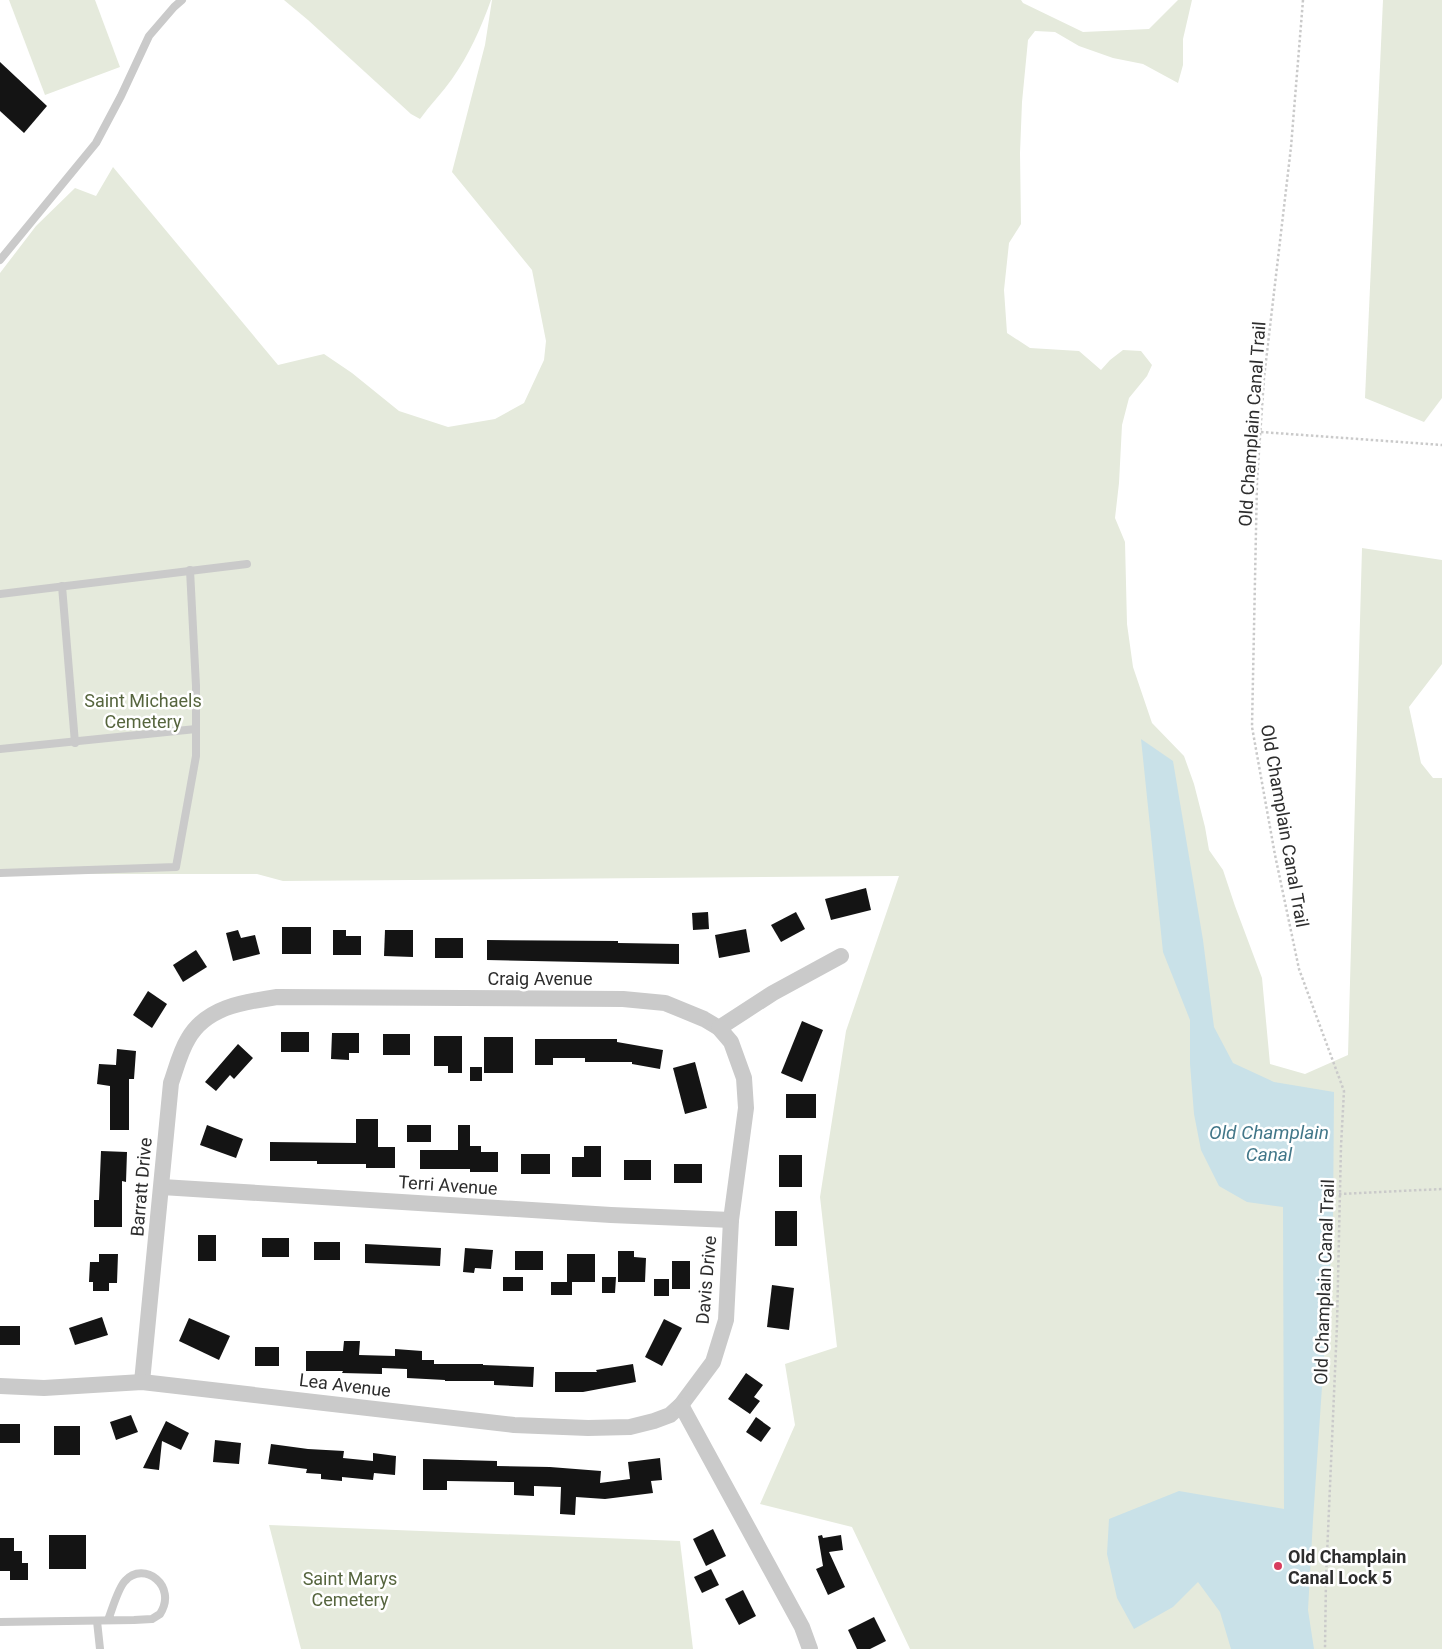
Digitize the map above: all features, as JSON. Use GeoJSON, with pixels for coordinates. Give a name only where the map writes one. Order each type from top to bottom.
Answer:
{"type":"FeatureCollection","features":[{"type":"Feature","properties":{"kind":"street"},"geometry":{"type":"LineString","coordinates":[[718,1028],[773,993],[841,956]]}},
{"type":"Feature","properties":{"kind":"street","name":"Craig Avenue"},"geometry":{"type":"LineString","coordinates":[[216,1012],[251,1001],[277,997],[624,999],[665,1002],[704,1019],[718,1028]]}},
{"type":"Feature","properties":{"kind":"street","name":"Barratt Drive"},"geometry":{"type":"LineString","coordinates":[[142,1382],[171,1083],[187,1040],[196,1027],[216,1012]]}},
{"type":"Feature","properties":{"kind":"street","name":"Davis Drive"},"geometry":{"type":"LineString","coordinates":[[681,1405],[713,1362],[726,1320],[731,1220],[746,1108],[744,1078],[731,1042],[718,1028]]}},
{"type":"Feature","properties":{"kind":"street","name":"Terri Avenue"},"geometry":{"type":"LineString","coordinates":[[162,1187],[611,1215],[731,1220]]}},
{"type":"Feature","properties":{"kind":"street","name":"Lea Avenue"},"geometry":{"type":"LineString","coordinates":[[0,1386],[44,1388],[142,1382],[514,1425],[578,1428],[630,1427],[654,1422],[670,1414],[681,1405]]}},
{"type":"Feature","properties":{"kind":"street"},"geometry":{"type":"LineString","coordinates":[[681,1405],[802,1627],[810,1649]]}},
{"type":"Feature","properties":{"kind":"lane"},"geometry":{"type":"LineString","coordinates":[[0,260],[96,143],[149,36],[182,0]]}},
{"type":"Feature","properties":{"kind":"lane"},"geometry":{"type":"LineString","coordinates":[[0,594],[247,564]]}},
{"type":"Feature","properties":{"kind":"lane"},"geometry":{"type":"LineString","coordinates":[[0,872],[176,867],[196,756],[196,686],[190,570]]}},
{"type":"Feature","properties":{"kind":"lane"},"geometry":{"type":"LineString","coordinates":[[62,586],[75,743]]}},
{"type":"Feature","properties":{"kind":"lane"},"geometry":{"type":"LineString","coordinates":[[0,750],[196,729]]}},
{"type":"Feature","properties":{"kind":"lane"},"geometry":{"type":"LineString","coordinates":[[0,1622],[98,1621],[152,1619],[160,1614],[165,1601],[165,1592],[158,1579],[154,1576],[136,1574],[125,1581],[108,1620]]}},
{"type":"Feature","properties":{"kind":"lane"},"geometry":{"type":"LineString","coordinates":[[98,1621],[100,1649]]}},
{"type":"Feature","properties":{"kind":"path","name":"Old Champlain Canal Trail"},"geometry":{"type":"LineString","coordinates":[[1303,0],[1291,147],[1264,378],[1257,481],[1252,727],[1275,855],[1299,969],[1344,1092],[1340,1146],[1325,1649]]}},
{"type":"Feature","properties":{"kind":"path"},"geometry":{"type":"LineString","coordinates":[[1261,432],[1442,445]]}},
{"type":"Feature","properties":{"kind":"path"},"geometry":{"type":"LineString","coordinates":[[1340,1194],[1442,1189]]}},
{"type":"Feature","properties":{"kind":"green space"},"geometry":{"type":"Polygon","coordinates":[[[9,0],[95,0],[120,67],[45,95],[9,0]]]}},
{"type":"Feature","properties":{"kind":"green space"},"geometry":{"type":"Polygon","coordinates":[[[284,0],[491,0],[479,31],[464,60],[448,84],[420,119],[411,114],[284,0]]]}},
{"type":"Feature","properties":{"kind":"green space","name":"Saint Michaels Cemetery"},"geometry":{"type":"Polygon","coordinates":[[[492,0],[1021,0],[1023,3],[1083,32],[1149,29],[1178,0],[1192,0],[1183,39],[1183,65],[1178,83],[1143,64],[1113,58],[1079,46],[1055,32],[1035,31],[1028,40],[1022,102],[1020,153],[1021,224],[1009,243],[1004,290],[1007,333],[1030,348],[1079,351],[1101,370],[1123,350],[1141,351],[1152,365],[1147,376],[1129,398],[1122,425],[1115,518],[1125,542],[1127,624],[1133,667],[1152,723],[1184,756],[1194,784],[1209,850],[1223,870],[1262,978],[1270,1064],[1305,1074],[1348,1055],[1362,548],[1442,560],[1442,664],[1409,707],[1421,763],[1433,778],[1442,778],[1442,1649],[910,1649],[852,1527],[760,1504],[795,1425],[785,1364],[837,1347],[820,1197],[846,1031],[899,876],[283,881],[257,874],[0,874],[0,273],[36,226],[75,188],[96,196],[113,167],[278,365],[324,354],[352,373],[399,411],[448,427],[495,419],[524,403],[544,360],[546,341],[532,270],[452,172],[485,45],[492,0]]]}},
{"type":"Feature","properties":{"kind":"green space"},"geometry":{"type":"Polygon","coordinates":[[[1383,0],[1442,0],[1442,398],[1424,422],[1365,398],[1383,0]]]}},
{"type":"Feature","properties":{"kind":"green space","name":"Saint Marys Cemetery"},"geometry":{"type":"Polygon","coordinates":[[[269,1525],[680,1541],[693,1649],[301,1649],[269,1525]]]}},
{"type":"Feature","properties":{"kind":"water","name":"Old Champlain Canal"},"geometry":{"type":"Polygon","coordinates":[[[1141,739],[1173,761],[1203,940],[1214,1027],[1233,1063],[1274,1082],[1334,1092],[1333,1224],[1308,1610],[1314,1649],[1231,1649],[1220,1612],[1198,1582],[1173,1607],[1134,1629],[1117,1598],[1107,1554],[1109,1519],[1179,1491],[1284,1509],[1283,1207],[1247,1202],[1219,1186],[1201,1150],[1194,1114],[1190,1064],[1190,1020],[1163,952],[1141,739]]]}},
{"type":"Feature","properties":{"kind":"building"},"geometry":{"type":"Polygon","coordinates":[[[0,62],[47,106],[24,133],[0,111],[0,62]]]}},
{"type":"Feature","properties":{"kind":"building"},"geometry":{"type":"Polygon","coordinates":[[[866,888],[871,910],[831,920],[825,899],[866,888]]]}},
{"type":"Feature","properties":{"kind":"building"},"geometry":{"type":"Polygon","coordinates":[[[708,912],[709,929],[693,930],[692,913],[708,912]]]}},
{"type":"Feature","properties":{"kind":"building"},"geometry":{"type":"Polygon","coordinates":[[[796,912],[805,929],[781,942],[771,925],[796,912]]]}},
{"type":"Feature","properties":{"kind":"building"},"geometry":{"type":"Polygon","coordinates":[[[282,927],[311,927],[311,954],[282,954],[282,927]]]}},
{"type":"Feature","properties":{"kind":"building"},"geometry":{"type":"Polygon","coordinates":[[[746,929],[750,952],[719,958],[715,935],[746,929]]]}},
{"type":"Feature","properties":{"kind":"building"},"geometry":{"type":"Polygon","coordinates":[[[238,930],[241,938],[255,935],[260,954],[233,961],[226,933],[238,930]]]}},
{"type":"Feature","properties":{"kind":"building"},"geometry":{"type":"Polygon","coordinates":[[[333,930],[346,930],[346,936],[361,936],[361,955],[333,955],[333,930]]]}},
{"type":"Feature","properties":{"kind":"building"},"geometry":{"type":"Polygon","coordinates":[[[385,930],[413,930],[413,957],[384,956],[385,930]]]}},
{"type":"Feature","properties":{"kind":"building"},"geometry":{"type":"Polygon","coordinates":[[[435,938],[463,938],[463,958],[435,958],[435,938]]]}},
{"type":"Feature","properties":{"kind":"building"},"geometry":{"type":"Polygon","coordinates":[[[487,940],[618,941],[618,943],[679,944],[679,964],[487,960],[487,940]]]}},
{"type":"Feature","properties":{"kind":"building"},"geometry":{"type":"Polygon","coordinates":[[[196,950],[207,967],[183,982],[173,965],[196,950]]]}},
{"type":"Feature","properties":{"kind":"building"},"geometry":{"type":"Polygon","coordinates":[[[148,991],[167,1004],[152,1028],[133,1015],[148,991]]]}},
{"type":"Feature","properties":{"kind":"building"},"geometry":{"type":"Polygon","coordinates":[[[802,1021],[823,1030],[802,1082],[781,1073],[802,1021]]]}},
{"type":"Feature","properties":{"kind":"building"},"geometry":{"type":"Polygon","coordinates":[[[281,1032],[309,1032],[309,1052],[281,1052],[281,1032]]]}},
{"type":"Feature","properties":{"kind":"building"},"geometry":{"type":"Polygon","coordinates":[[[332,1033],[359,1033],[359,1053],[349,1053],[349,1060],[331,1059],[332,1033]]]}},
{"type":"Feature","properties":{"kind":"building"},"geometry":{"type":"Polygon","coordinates":[[[383,1034],[410,1034],[410,1055],[383,1055],[383,1034]]]}},
{"type":"Feature","properties":{"kind":"building"},"geometry":{"type":"Polygon","coordinates":[[[434,1036],[462,1036],[462,1073],[448,1073],[448,1066],[434,1066],[434,1036]]]}},
{"type":"Feature","properties":{"kind":"building"},"geometry":{"type":"Polygon","coordinates":[[[484,1037],[513,1037],[513,1073],[484,1073],[484,1037]]]}},
{"type":"Feature","properties":{"kind":"building"},"geometry":{"type":"Polygon","coordinates":[[[535,1039],[617,1039],[617,1042],[663,1050],[660,1069],[632,1064],[632,1062],[585,1062],[585,1058],[553,1058],[553,1065],[535,1065],[535,1039]]]}},
{"type":"Feature","properties":{"kind":"building"},"geometry":{"type":"Polygon","coordinates":[[[238,1044],[253,1058],[234,1079],[230,1075],[216,1091],[205,1082],[238,1044]]]}},
{"type":"Feature","properties":{"kind":"building"},"geometry":{"type":"Polygon","coordinates":[[[117,1049],[136,1051],[134,1079],[129,1079],[129,1130],[110,1130],[110,1086],[97,1084],[99,1064],[116,1065],[117,1049]]]}},
{"type":"Feature","properties":{"kind":"building"},"geometry":{"type":"Polygon","coordinates":[[[695,1062],[707,1108],[685,1114],[673,1068],[695,1062]]]}},
{"type":"Feature","properties":{"kind":"building"},"geometry":{"type":"Polygon","coordinates":[[[470,1067],[482,1067],[482,1081],[470,1081],[470,1067]]]}},
{"type":"Feature","properties":{"kind":"building"},"geometry":{"type":"Polygon","coordinates":[[[786,1094],[816,1094],[816,1118],[786,1118],[786,1094]]]}},
{"type":"Feature","properties":{"kind":"building"},"geometry":{"type":"Polygon","coordinates":[[[356,1119],[378,1119],[378,1147],[395,1147],[395,1168],[366,1168],[366,1164],[317,1164],[317,1161],[270,1161],[270,1142],[356,1143],[356,1119]]]}},
{"type":"Feature","properties":{"kind":"building"},"geometry":{"type":"Polygon","coordinates":[[[207,1125],[243,1139],[236,1158],[200,1145],[207,1125]]]}},
{"type":"Feature","properties":{"kind":"building"},"geometry":{"type":"Polygon","coordinates":[[[407,1125],[431,1125],[431,1142],[407,1142],[407,1125]]]}},
{"type":"Feature","properties":{"kind":"building"},"geometry":{"type":"Polygon","coordinates":[[[458,1125],[470,1125],[470,1146],[481,1146],[481,1152],[498,1152],[498,1172],[470,1172],[470,1169],[420,1169],[420,1150],[458,1150],[458,1125]]]}},
{"type":"Feature","properties":{"kind":"building"},"geometry":{"type":"Polygon","coordinates":[[[584,1146],[601,1146],[601,1177],[572,1177],[572,1157],[584,1157],[584,1146]]]}},
{"type":"Feature","properties":{"kind":"building"},"geometry":{"type":"Polygon","coordinates":[[[101,1151],[127,1152],[126,1182],[122,1181],[122,1227],[94,1227],[94,1200],[99,1200],[101,1151]]]}},
{"type":"Feature","properties":{"kind":"building"},"geometry":{"type":"Polygon","coordinates":[[[521,1154],[550,1154],[550,1174],[521,1174],[521,1154]]]}},
{"type":"Feature","properties":{"kind":"building"},"geometry":{"type":"Polygon","coordinates":[[[779,1155],[802,1155],[802,1187],[779,1187],[779,1155]]]}},
{"type":"Feature","properties":{"kind":"building"},"geometry":{"type":"Polygon","coordinates":[[[624,1160],[651,1160],[651,1180],[624,1180],[624,1160]]]}},
{"type":"Feature","properties":{"kind":"building"},"geometry":{"type":"Polygon","coordinates":[[[674,1164],[702,1164],[702,1183],[674,1183],[674,1164]]]}},
{"type":"Feature","properties":{"kind":"building"},"geometry":{"type":"Polygon","coordinates":[[[775,1211],[797,1211],[797,1246],[775,1246],[775,1211]]]}},
{"type":"Feature","properties":{"kind":"building"},"geometry":{"type":"Polygon","coordinates":[[[198,1235],[216,1235],[216,1261],[198,1261],[198,1235]]]}},
{"type":"Feature","properties":{"kind":"building"},"geometry":{"type":"Polygon","coordinates":[[[262,1238],[289,1238],[289,1257],[262,1257],[262,1238]]]}},
{"type":"Feature","properties":{"kind":"building"},"geometry":{"type":"Polygon","coordinates":[[[314,1242],[340,1242],[340,1260],[314,1260],[314,1242]]]}},
{"type":"Feature","properties":{"kind":"building"},"geometry":{"type":"Polygon","coordinates":[[[365,1244],[441,1248],[440,1266],[365,1263],[365,1244]]]}},
{"type":"Feature","properties":{"kind":"building"},"geometry":{"type":"Polygon","coordinates":[[[465,1248],[493,1250],[491,1269],[475,1268],[474,1273],[463,1272],[465,1248]]]}},
{"type":"Feature","properties":{"kind":"building"},"geometry":{"type":"Polygon","coordinates":[[[515,1251],[543,1251],[543,1270],[515,1270],[515,1251]]]}},
{"type":"Feature","properties":{"kind":"building"},"geometry":{"type":"Polygon","coordinates":[[[618,1251],[634,1251],[634,1257],[646,1258],[645,1282],[618,1282],[618,1251]]]}},
{"type":"Feature","properties":{"kind":"building"},"geometry":{"type":"Polygon","coordinates":[[[99,1254],[118,1254],[117,1283],[109,1283],[109,1291],[93,1291],[93,1282],[89,1282],[90,1262],[99,1262],[99,1254]]]}},
{"type":"Feature","properties":{"kind":"building"},"geometry":{"type":"Polygon","coordinates":[[[567,1254],[595,1254],[595,1282],[572,1282],[572,1295],[551,1295],[551,1282],[567,1282],[567,1254]]]}},
{"type":"Feature","properties":{"kind":"building"},"geometry":{"type":"Polygon","coordinates":[[[672,1261],[690,1261],[690,1289],[672,1289],[672,1261]]]}},
{"type":"Feature","properties":{"kind":"building"},"geometry":{"type":"Polygon","coordinates":[[[503,1277],[523,1277],[523,1291],[503,1291],[503,1277]]]}},
{"type":"Feature","properties":{"kind":"building"},"geometry":{"type":"Polygon","coordinates":[[[602,1277],[616,1277],[615,1293],[602,1293],[602,1277]]]}},
{"type":"Feature","properties":{"kind":"building"},"geometry":{"type":"Polygon","coordinates":[[[654,1279],[669,1279],[669,1296],[654,1296],[654,1279]]]}},
{"type":"Feature","properties":{"kind":"building"},"geometry":{"type":"Polygon","coordinates":[[[772,1285],[794,1288],[789,1330],[767,1327],[772,1285]]]}},
{"type":"Feature","properties":{"kind":"building"},"geometry":{"type":"Polygon","coordinates":[[[102,1317],[108,1335],[75,1345],[69,1328],[102,1317]]]}},
{"type":"Feature","properties":{"kind":"building"},"geometry":{"type":"Polygon","coordinates":[[[189,1318],[230,1336],[219,1360],[179,1341],[189,1318]]]}},
{"type":"Feature","properties":{"kind":"building"},"geometry":{"type":"Polygon","coordinates":[[[664,1319],[682,1328],[662,1366],[645,1357],[664,1319]]]}},
{"type":"Feature","properties":{"kind":"building"},"geometry":{"type":"Polygon","coordinates":[[[0,1326],[20,1326],[20,1345],[0,1345],[0,1326]]]}},
{"type":"Feature","properties":{"kind":"building"},"geometry":{"type":"Polygon","coordinates":[[[344,1341],[360,1341],[359,1355],[395,1356],[395,1349],[422,1351],[422,1360],[434,1360],[434,1364],[534,1367],[533,1387],[494,1385],[494,1381],[445,1381],[407,1378],[407,1369],[382,1368],[382,1374],[306,1371],[306,1351],[343,1351],[344,1341]]]}},
{"type":"Feature","properties":{"kind":"building"},"geometry":{"type":"Polygon","coordinates":[[[255,1347],[279,1347],[279,1366],[255,1366],[255,1347]]]}},
{"type":"Feature","properties":{"kind":"building"},"geometry":{"type":"Polygon","coordinates":[[[633,1364],[636,1382],[583,1392],[555,1392],[555,1372],[597,1372],[596,1370],[633,1364]]]}},
{"type":"Feature","properties":{"kind":"building"},"geometry":{"type":"Polygon","coordinates":[[[746,1373],[763,1385],[754,1397],[760,1401],[750,1414],[728,1399],[746,1373]]]}},
{"type":"Feature","properties":{"kind":"building"},"geometry":{"type":"Polygon","coordinates":[[[131,1415],[138,1432],[116,1440],[110,1422],[131,1415]]]}},
{"type":"Feature","properties":{"kind":"building"},"geometry":{"type":"Polygon","coordinates":[[[756,1417],[771,1428],[761,1442],[746,1432],[756,1417]]]}},
{"type":"Feature","properties":{"kind":"building"},"geometry":{"type":"Polygon","coordinates":[[[166,1421],[189,1433],[181,1450],[162,1441],[159,1470],[143,1468],[166,1421]]]}},
{"type":"Feature","properties":{"kind":"building"},"geometry":{"type":"Polygon","coordinates":[[[0,1424],[20,1424],[20,1443],[0,1443],[0,1424]]]}},
{"type":"Feature","properties":{"kind":"building"},"geometry":{"type":"Polygon","coordinates":[[[54,1426],[80,1426],[80,1455],[54,1455],[54,1426]]]}},
{"type":"Feature","properties":{"kind":"building"},"geometry":{"type":"Polygon","coordinates":[[[215,1440],[241,1443],[239,1464],[213,1462],[215,1440]]]}},
{"type":"Feature","properties":{"kind":"building"},"geometry":{"type":"Polygon","coordinates":[[[271,1444],[344,1451],[343,1458],[373,1461],[373,1453],[396,1456],[395,1475],[374,1473],[373,1480],[342,1477],[342,1481],[321,1479],[321,1474],[306,1473],[307,1469],[268,1464],[271,1444]]]}},
{"type":"Feature","properties":{"kind":"building"},"geometry":{"type":"Polygon","coordinates":[[[660,1458],[662,1480],[651,1481],[653,1493],[605,1499],[576,1497],[575,1515],[560,1514],[561,1487],[534,1486],[534,1496],[514,1495],[514,1482],[447,1481],[447,1490],[423,1490],[423,1459],[497,1461],[497,1466],[550,1467],[601,1471],[600,1483],[630,1479],[628,1462],[660,1458]]]}},
{"type":"Feature","properties":{"kind":"building"},"geometry":{"type":"Polygon","coordinates":[[[713,1529],[726,1556],[706,1566],[693,1539],[713,1529]]]}},
{"type":"Feature","properties":{"kind":"building"},"geometry":{"type":"Polygon","coordinates":[[[49,1535],[86,1535],[86,1569],[49,1569],[49,1535]]]}},
{"type":"Feature","properties":{"kind":"building"},"geometry":{"type":"Polygon","coordinates":[[[822,1535],[823,1538],[841,1535],[843,1550],[829,1552],[845,1587],[828,1595],[816,1569],[823,1566],[818,1536],[822,1535]]]}},
{"type":"Feature","properties":{"kind":"building"},"geometry":{"type":"Polygon","coordinates":[[[0,1538],[14,1538],[14,1551],[22,1551],[22,1563],[28,1563],[28,1580],[10,1580],[10,1571],[0,1571],[0,1538]]]}},
{"type":"Feature","properties":{"kind":"building"},"geometry":{"type":"Polygon","coordinates":[[[711,1569],[719,1585],[702,1593],[694,1577],[711,1569]]]}},
{"type":"Feature","properties":{"kind":"building"},"geometry":{"type":"Polygon","coordinates":[[[743,1590],[756,1616],[739,1625],[725,1599],[743,1590]]]}},
{"type":"Feature","properties":{"kind":"building"},"geometry":{"type":"Polygon","coordinates":[[[874,1617],[886,1641],[870,1649],[857,1649],[848,1630],[874,1617]]]}},
{"type":"Feature","properties":{"kind":"place","name":"Old Champlain Canal Lock 5"},"geometry":{"type":"Point","coordinates":[1278,1566]}}]}
